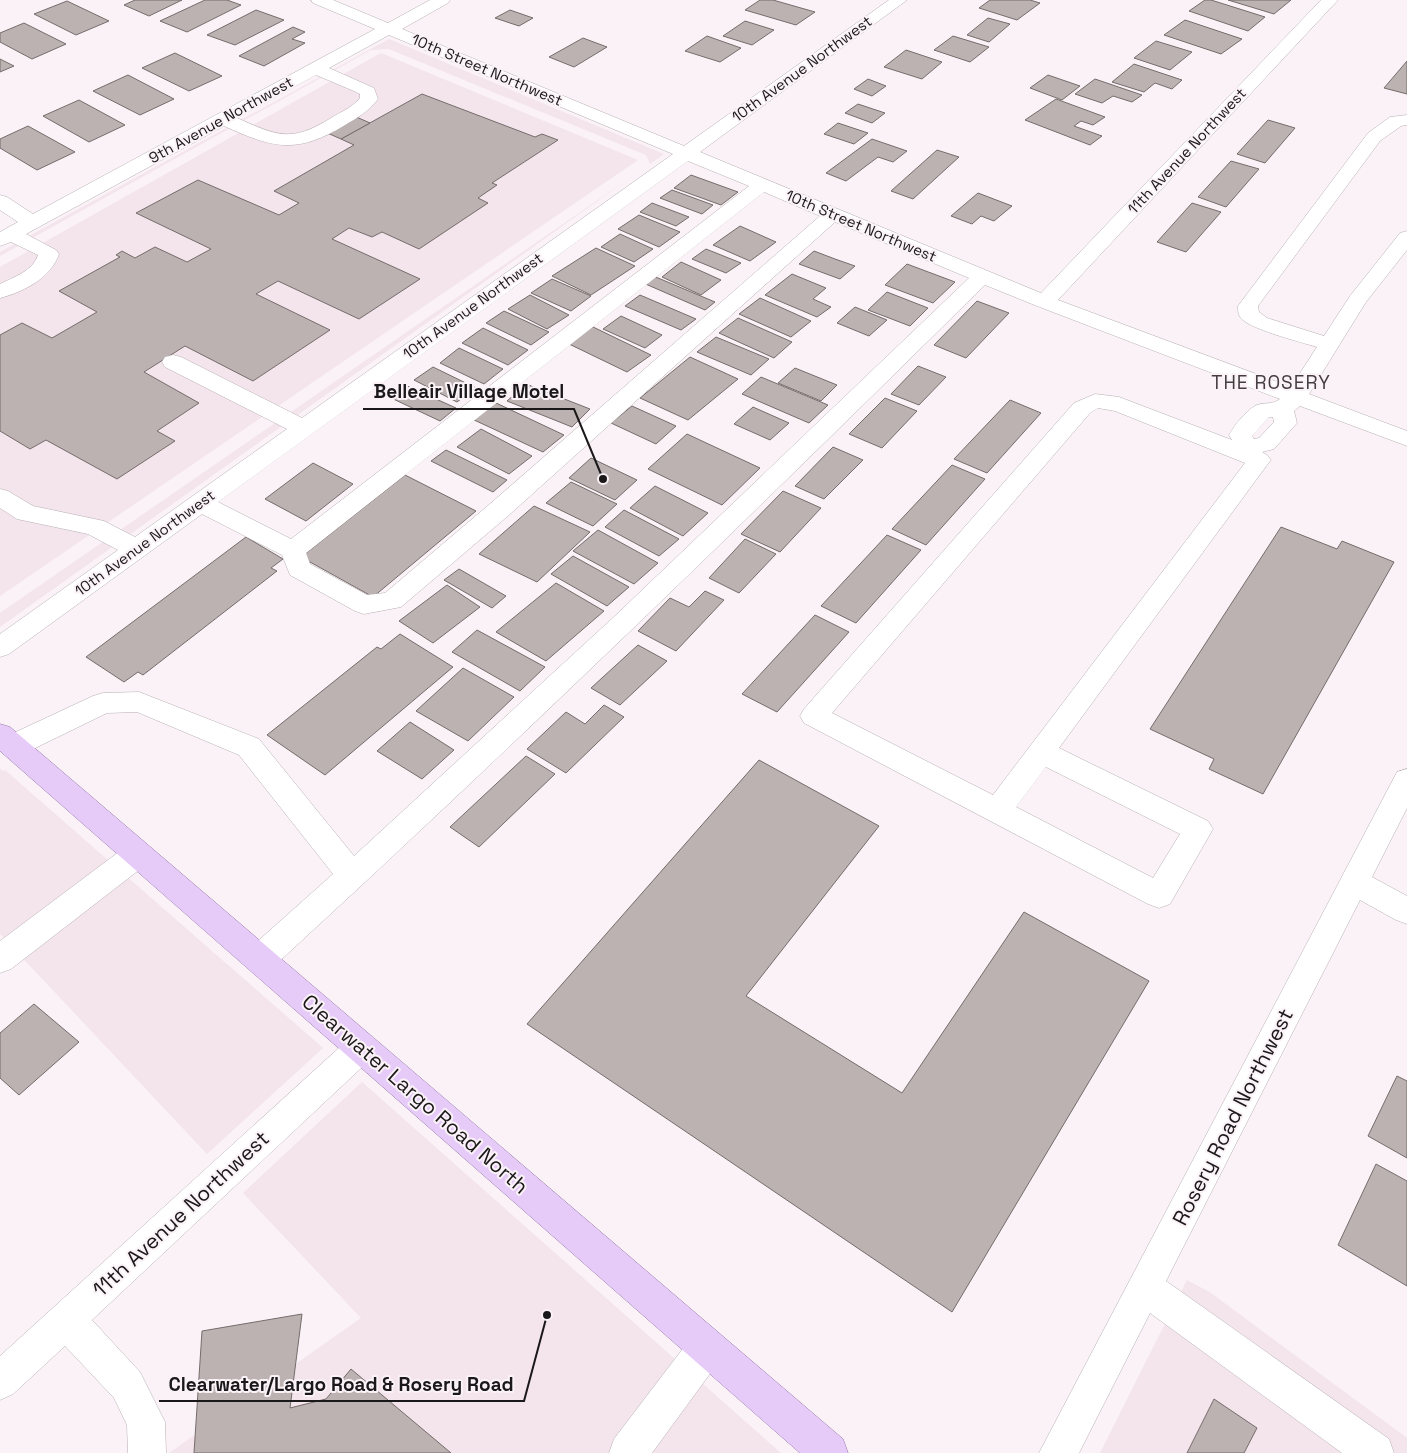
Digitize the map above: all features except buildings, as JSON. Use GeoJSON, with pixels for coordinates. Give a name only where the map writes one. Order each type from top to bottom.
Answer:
{"type":"FeatureCollection","features":[{"type":"Feature","properties":{"kind":"main road","name":"Clearwater Largo Road North"},"geometry":{"type":"LineString","coordinates":[[7,741],[829,1453]]}},
{"type":"Feature","properties":{"kind":"street","name":"10th Street Northwest"},"geometry":{"type":"LineString","coordinates":[[319,0],[1289,404],[1407,440]]}},
{"type":"Feature","properties":{"kind":"street","name":"9th Avenue Northwest"},"geometry":{"type":"LineString","coordinates":[[6,237],[442,0]]}},
{"type":"Feature","properties":{"kind":"street","name":"10th Avenue Northwest"},"geometry":{"type":"LineString","coordinates":[[0,647],[899,0]]}},
{"type":"Feature","properties":{"kind":"street","name":"11th Avenue Northwest"},"geometry":{"type":"LineString","coordinates":[[1044,302],[1330,0]]}},
{"type":"Feature","properties":{"kind":"street"},"geometry":{"type":"LineString","coordinates":[[223,119],[275,140],[301,140],[312,136],[363,106],[369,99],[368,92],[360,87],[316,69]]}},
{"type":"Feature","properties":{"kind":"street"},"geometry":{"type":"LineString","coordinates":[[1328,344],[1260,322],[1249,315],[1248,306],[1374,137],[1396,121],[1407,120]]}},
{"type":"Feature","properties":{"kind":"street"},"geometry":{"type":"LineString","coordinates":[[293,550],[762,185]]}},
{"type":"Feature","properties":{"kind":"street"},"geometry":{"type":"LineString","coordinates":[[0,202],[32,223]]}},
{"type":"Feature","properties":{"kind":"street"},"geometry":{"type":"LineString","coordinates":[[201,503],[293,550],[299,569],[364,605],[392,601],[500,509],[833,214]]}},
{"type":"Feature","properties":{"kind":"street"},"geometry":{"type":"LineString","coordinates":[[0,292],[39,270],[47,261],[49,254],[6,237]]}},
{"type":"Feature","properties":{"kind":"street"},"geometry":{"type":"LineString","coordinates":[[1245,450],[1266,444],[1286,423],[1289,404],[1328,344],[1357,300],[1407,237]]}},
{"type":"Feature","properties":{"kind":"street"},"geometry":{"type":"LineString","coordinates":[[260,959],[430,806],[817,439],[983,276]]}},
{"type":"Feature","properties":{"kind":"street"},"geometry":{"type":"LineString","coordinates":[[173,362],[304,428]]}},
{"type":"Feature","properties":{"kind":"street"},"geometry":{"type":"LineString","coordinates":[[997,811],[1041,752],[1259,460],[1245,450],[1119,404],[1095,401],[1082,408],[814,716],[997,811],[1159,895],[1198,830],[1041,752]]}},
{"type":"Feature","properties":{"kind":"street"},"geometry":{"type":"LineString","coordinates":[[0,497],[26,513],[94,527],[137,548]]}},
{"type":"Feature","properties":{"kind":"street"},"geometry":{"type":"LineString","coordinates":[[7,741],[103,703],[139,702],[249,747],[352,876]]}},
{"type":"Feature","properties":{"kind":"street","name":"Rosery Road Northwest"},"geometry":{"type":"LineString","coordinates":[[1058,1453],[1407,780]]}},
{"type":"Feature","properties":{"kind":"street"},"geometry":{"type":"LineString","coordinates":[[0,958],[138,854]]}},
{"type":"Feature","properties":{"kind":"street"},"geometry":{"type":"LineString","coordinates":[[1355,882],[1407,911]]}},
{"type":"Feature","properties":{"kind":"street","name":"11th Avenue Northwest"},"geometry":{"type":"LineString","coordinates":[[0,1381],[362,1047]]}},
{"type":"Feature","properties":{"kind":"street"},"geometry":{"type":"LineString","coordinates":[[1144,1288],[1375,1453]]}},
{"type":"Feature","properties":{"kind":"street"},"geometry":{"type":"LineString","coordinates":[[67,1320],[127,1385],[146,1422],[147,1453]]}},
{"type":"Feature","properties":{"kind":"street"},"geometry":{"type":"LineString","coordinates":[[628,1453],[707,1347]]}},
{"type":"Feature","properties":{"kind":"shaded area"},"geometry":{"type":"Polygon","coordinates":[[[389,39],[664,154],[650,164],[646,155],[389,49],[371,50],[0,256],[0,252],[389,39]]]}},
{"type":"Feature","properties":{"kind":"shaded area"},"geometry":{"type":"Polygon","coordinates":[[[381,53],[638,160],[0,596],[0,267],[381,53]]]}},
{"type":"Feature","properties":{"kind":"shaded area"},"geometry":{"type":"Polygon","coordinates":[[[634,175],[0,627],[0,613],[634,175]]]}},
{"type":"Feature","properties":{"kind":"shaded area"},"geometry":{"type":"Polygon","coordinates":[[[0,768],[2,771],[5,770],[323,1048],[207,1154],[0,934],[0,768]]]}},
{"type":"Feature","properties":{"kind":"shaded area"},"geometry":{"type":"Polygon","coordinates":[[[362,1082],[781,1453],[169,1453],[361,1318],[243,1193],[362,1082]]]}},
{"type":"Feature","properties":{"kind":"shaded area"},"geometry":{"type":"Polygon","coordinates":[[[1187,1280],[1211,1293],[1407,1438],[1407,1453],[1100,1453],[1187,1280]]]}},
{"type":"Feature","properties":{"kind":"place","name":"Belleair Village Motel"},"geometry":{"type":"Point","coordinates":[603,479]}},
{"type":"Feature","properties":{"kind":"place","name":"Clearwater/Largo Road & Rosery Road"},"geometry":{"type":"Point","coordinates":[547,1315]}},
{"type":"Feature","properties":{"kind":"district","name":"THE ROSERY"},"geometry":{"type":"Point","coordinates":[1271,382]}}]}
